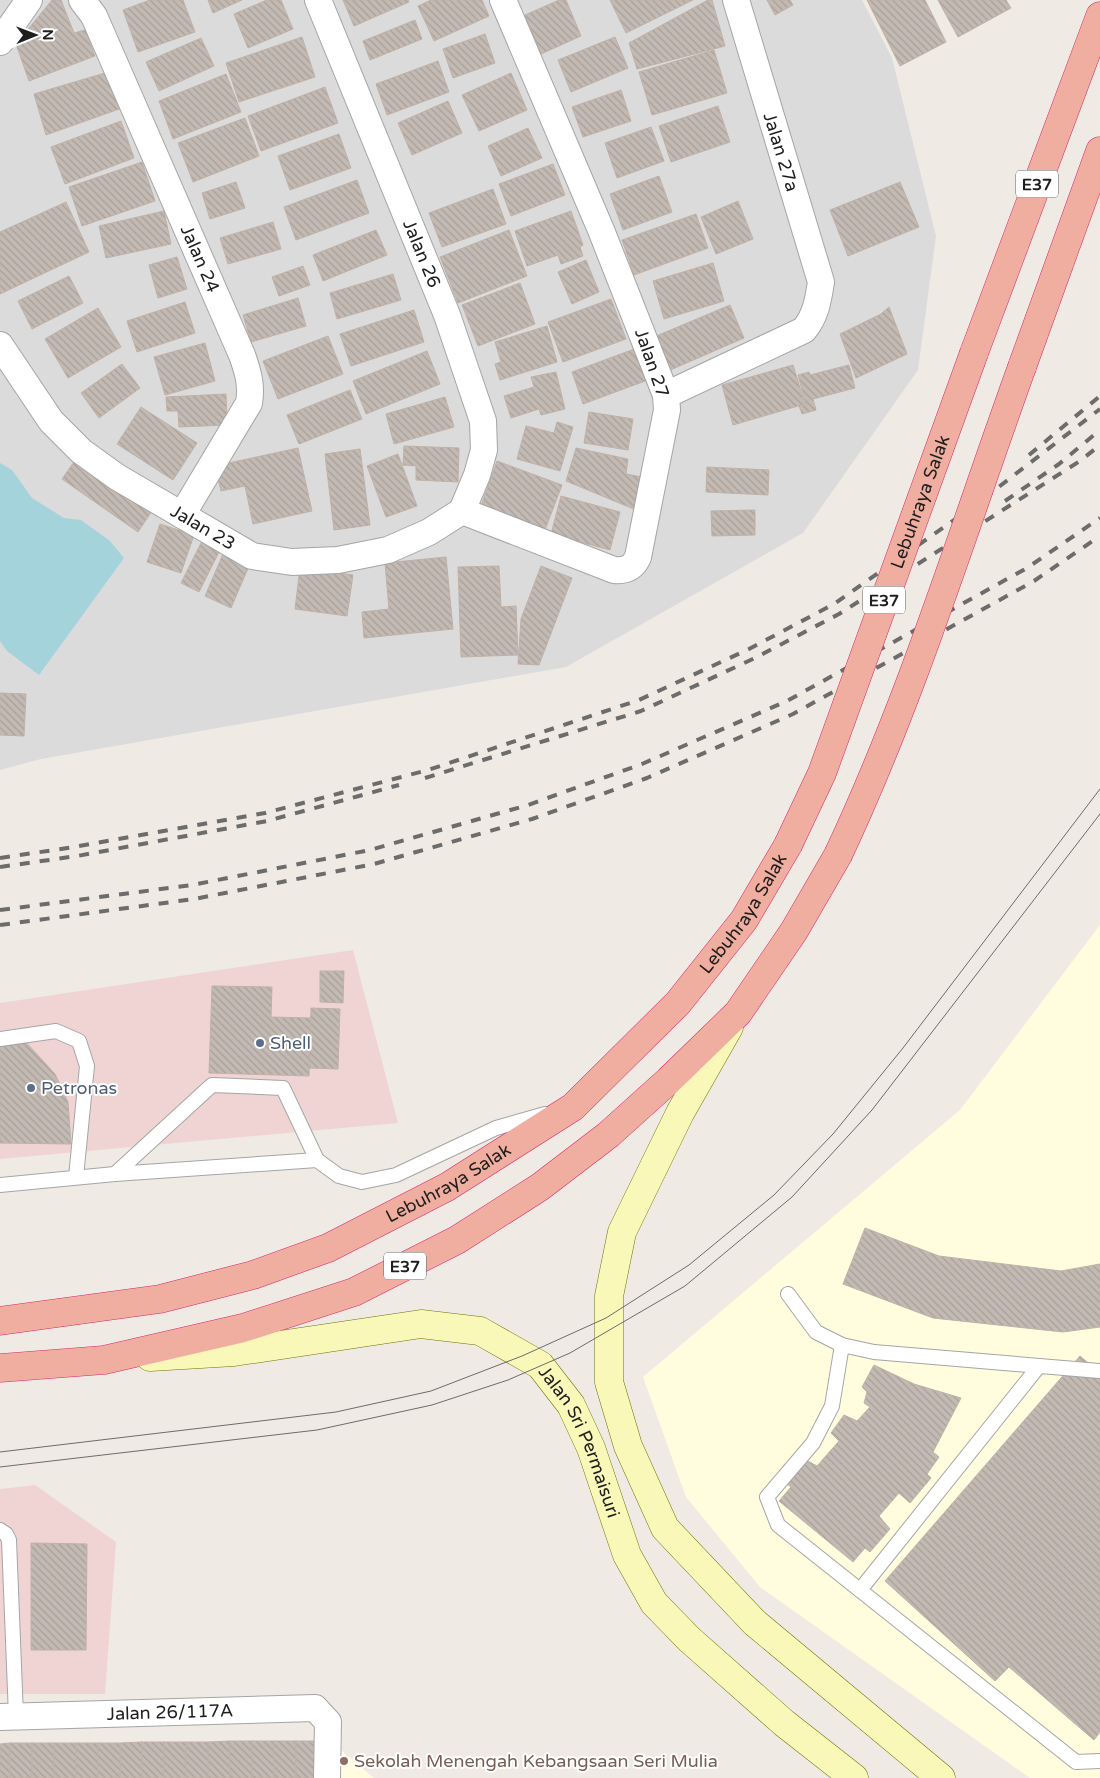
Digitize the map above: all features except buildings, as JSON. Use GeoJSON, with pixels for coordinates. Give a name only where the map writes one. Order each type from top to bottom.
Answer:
{"type":"FeatureCollection","features":[{"type":"Feature","properties":{"kind":"highway","name":"Lebuhraya Salak"},"geometry":{"type":"LineString","coordinates":[[0,1321],[160,1299],[253,1275],[328,1248],[447,1188],[573,1106],[678,1003],[744,920],[788,845],[822,773],[974,353],[1100,16]]}},
{"type":"Feature","properties":{"kind":"highway","name":"E37"},"geometry":{"type":"LineString","coordinates":[[0,1368],[104,1360],[244,1328],[354,1292],[457,1240],[540,1187],[608,1135],[738,1012],[794,931],[838,855],[867,793],[894,724],[1100,151]]}},
{"type":"Feature","properties":{"kind":"main road"},"geometry":{"type":"LineString","coordinates":[[738,1012],[680,1113],[622,1232],[609,1296],[609,1382],[628,1446],[665,1528],[755,1623],[941,1778]]}},
{"type":"Feature","properties":{"kind":"main road","name":"Jalan Sri Permaisuri"},"geometry":{"type":"LineString","coordinates":[[104,1360],[234,1352],[421,1324],[480,1331],[540,1366],[571,1405],[591,1448],[627,1555],[654,1603],[689,1639],[784,1723],[854,1778]]}},
{"type":"Feature","properties":{"kind":"street"},"geometry":{"type":"LineString","coordinates":[[0,42],[29,0]]}},
{"type":"Feature","properties":{"kind":"street","name":"Jalan 24"},"geometry":{"type":"LineString","coordinates":[[82,0],[94,16],[242,355],[250,380],[249,403],[182,515]]}},
{"type":"Feature","properties":{"kind":"street","name":"Jalan 26"},"geometry":{"type":"LineString","coordinates":[[318,0],[448,315],[483,421],[484,450],[477,475],[462,512]]}},
{"type":"Feature","properties":{"kind":"street","name":"Jalan 27"},"geometry":{"type":"LineString","coordinates":[[462,512],[614,570],[624,571],[634,566],[638,557],[667,410],[666,395],[601,230],[504,0]]}},
{"type":"Feature","properties":{"kind":"street","name":"Jalan 27a"},"geometry":{"type":"LineString","coordinates":[[666,395],[804,330],[813,318],[818,304],[820,282],[736,0]]}},
{"type":"Feature","properties":{"kind":"street","name":"Jalan 23"},"geometry":{"type":"LineString","coordinates":[[0,345],[51,421],[81,451],[118,477],[252,556],[292,562],[338,560],[388,550],[429,532],[462,512]]}},
{"type":"Feature","properties":{"kind":"street","name":"Jalan 26/117A"},"geometry":{"type":"LineString","coordinates":[[8,1708],[316,1708],[328,1722],[327,1778]]}},
{"type":"Feature","properties":{"kind":"lane"},"geometry":{"type":"LineString","coordinates":[[0,1038],[56,1031],[78,1041],[87,1066],[76,1177]]}},
{"type":"Feature","properties":{"kind":"lane"},"geometry":{"type":"LineString","coordinates":[[115,1174],[212,1085],[283,1088],[318,1160],[339,1176],[362,1182],[396,1175],[496,1128],[573,1106]]}},
{"type":"Feature","properties":{"kind":"lane"},"geometry":{"type":"LineString","coordinates":[[0,1185],[76,1177],[318,1160]]}},
{"type":"Feature","properties":{"kind":"lane"},"geometry":{"type":"LineString","coordinates":[[788,1294],[816,1332],[842,1345],[874,1352],[1100,1371]]}},
{"type":"Feature","properties":{"kind":"lane"},"geometry":{"type":"LineString","coordinates":[[842,1345],[832,1406],[813,1443],[767,1497],[778,1525],[1076,1762],[1100,1761]]}},
{"type":"Feature","properties":{"kind":"lane"},"geometry":{"type":"LineString","coordinates":[[860,1590],[1039,1366]]}},
{"type":"Feature","properties":{"kind":"lane"},"geometry":{"type":"LineString","coordinates":[[0,1530],[6,1534],[9,1540],[8,1708]]}},
{"type":"Feature","properties":{"kind":"shaded area"},"geometry":{"type":"Polygon","coordinates":[[[0,0],[862,0],[892,58],[936,236],[918,370],[803,533],[566,667],[41,759],[0,770],[0,0]]]}},
{"type":"Feature","properties":{"kind":"shaded area"},"geometry":{"type":"Polygon","coordinates":[[[1100,925],[1100,1778],[1030,1778],[760,1587],[686,1497],[643,1377],[960,1110],[1100,925]]]}},
{"type":"Feature","properties":{"kind":"shaded area"},"geometry":{"type":"Polygon","coordinates":[[[353,950],[398,1123],[0,1159],[0,1003],[353,950]]]}},
{"type":"Feature","properties":{"kind":"shaded area"},"geometry":{"type":"Polygon","coordinates":[[[35,1485],[116,1542],[105,1694],[0,1694],[0,1489],[35,1485]]]}},
{"type":"Feature","properties":{"kind":"shaded area","name":"Sekolah Menengah Kebangsaan Seri Mulia"},"geometry":{"type":"Polygon","coordinates":[[[335,1745],[374,1778],[334,1778],[335,1745]]]}},
{"type":"Feature","properties":{"kind":"water"},"geometry":{"type":"Polygon","coordinates":[[[0,463],[12,470],[32,498],[64,518],[81,520],[110,541],[124,558],[39,675],[7,651],[0,641],[0,463]]]}},
{"type":"Feature","properties":{"kind":"tram line"},"geometry":{"type":"LineString","coordinates":[[0,1452],[336,1412],[431,1391],[522,1356],[606,1318],[689,1265],[774,1195],[833,1134],[903,1048],[1100,789]]}},
{"type":"Feature","properties":{"kind":"tram line"},"geometry":{"type":"LineString","coordinates":[[0,1467],[317,1430],[432,1405],[508,1380],[570,1353],[685,1286],[792,1197],[872,1110],[1100,814]]}},
{"type":"Feature","properties":{"kind":"railway"},"geometry":{"type":"LineString","coordinates":[[1029,455],[1100,396]]}},
{"type":"Feature","properties":{"kind":"railway"},"geometry":{"type":"LineString","coordinates":[[0,858],[74,847],[265,813],[428,770],[639,700],[749,649],[834,604],[974,506],[1100,409]]}},
{"type":"Feature","properties":{"kind":"railway"},"geometry":{"type":"LineString","coordinates":[[1005,501],[1059,464],[1100,430]]}},
{"type":"Feature","properties":{"kind":"railway"},"geometry":{"type":"LineString","coordinates":[[425,778],[641,711],[755,658],[839,614],[1080,461],[1100,445]]}},
{"type":"Feature","properties":{"kind":"railway"},"geometry":{"type":"LineString","coordinates":[[0,910],[192,885],[370,850],[528,805],[642,764],[787,701],[1027,568],[1100,518]]}},
{"type":"Feature","properties":{"kind":"railway"},"geometry":{"type":"LineString","coordinates":[[0,925],[194,899],[374,864],[532,819],[647,778],[793,714],[1034,581],[1100,536]]}},
{"type":"Feature","properties":{"kind":"railway"},"geometry":{"type":"LineString","coordinates":[[0,867],[77,856],[267,821],[399,785]]}},
{"type":"Feature","properties":{"kind":"place","name":"Shell"},"geometry":{"type":"Point","coordinates":[260,1043]}},
{"type":"Feature","properties":{"kind":"place","name":"Petronas"},"geometry":{"type":"Point","coordinates":[31,1088]}},
{"type":"Feature","properties":{"kind":"place","name":"Sekolah Menengah Kebangsaan Seri Mulia"},"geometry":{"type":"Point","coordinates":[344,1761]}}]}
